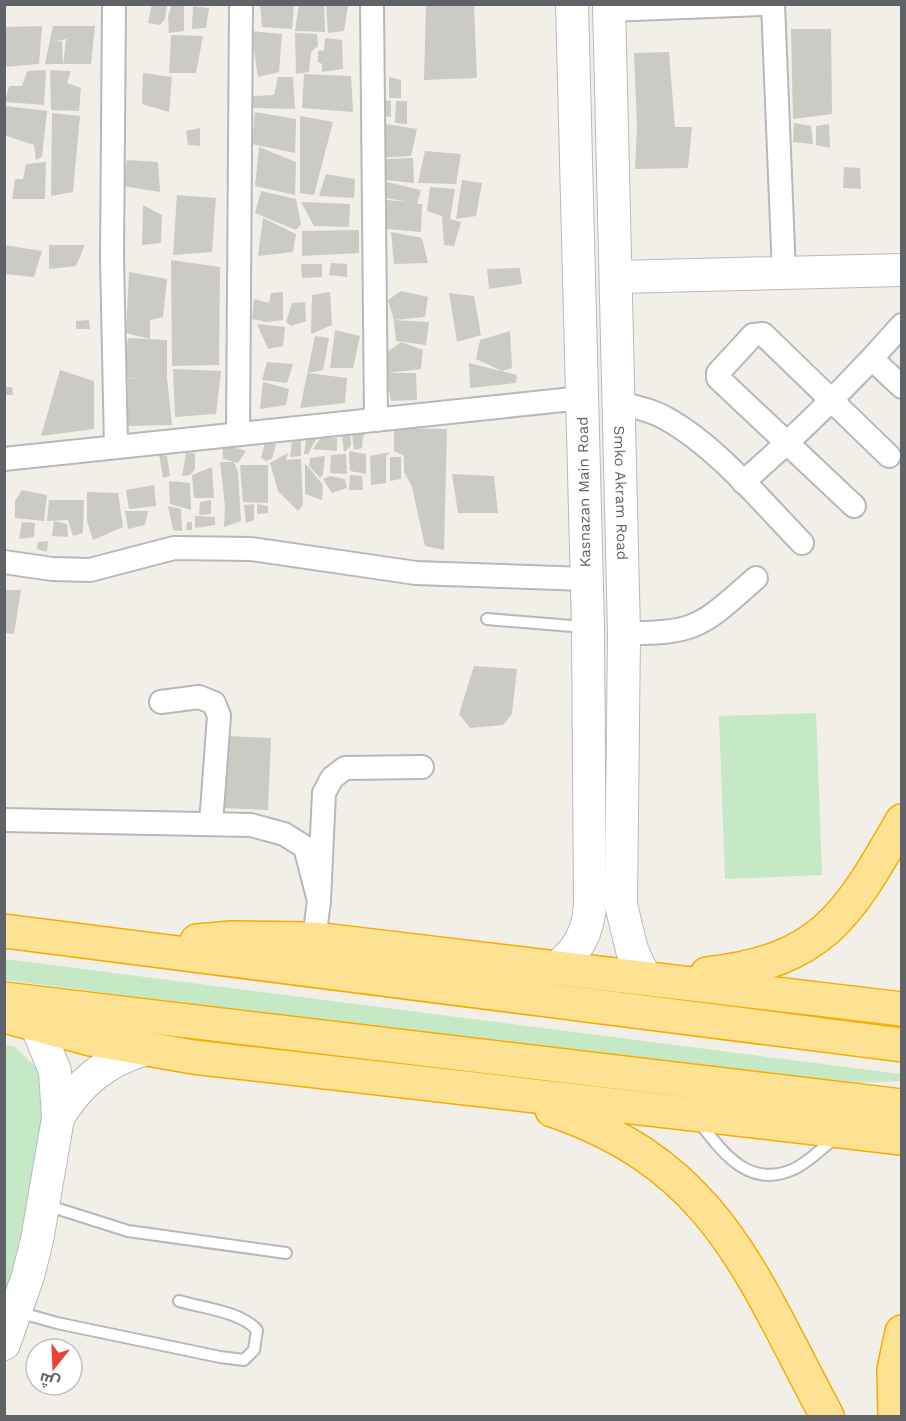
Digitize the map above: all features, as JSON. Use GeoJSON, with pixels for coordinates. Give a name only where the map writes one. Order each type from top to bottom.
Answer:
{"type":"FeatureCollection","features":[{"type":"Feature","properties":{"kind":"highway"},"geometry":{"type":"LineString","coordinates":[[649,979],[739,971],[760,966],[800,949],[818,936],[851,904],[865,885],[902,821]]}},
{"type":"Feature","properties":{"kind":"highway"},"geometry":{"type":"LineString","coordinates":[[4,931],[902,1045]]}},
{"type":"Feature","properties":{"kind":"highway"},"geometry":{"type":"LineString","coordinates":[[138,948],[232,938],[314,939],[649,979],[896,1004]]}},
{"type":"Feature","properties":{"kind":"highway"},"geometry":{"type":"LineString","coordinates":[[4,999],[902,1106]]}},
{"type":"Feature","properties":{"kind":"highway"},"geometry":{"type":"LineString","coordinates":[[4,1016],[37,1027],[146,1049],[293,1070],[902,1138]]}},
{"type":"Feature","properties":{"kind":"highway"},"geometry":{"type":"LineString","coordinates":[[499,1092],[580,1119],[611,1133],[659,1163],[693,1193],[735,1246],[827,1416]]}},
{"type":"Feature","properties":{"kind":"highway"},"geometry":{"type":"LineString","coordinates":[[895,1416],[894,1370],[902,1332]]}},
{"type":"Feature","properties":{"kind":"street"},"geometry":{"type":"LineString","coordinates":[[114,4],[112,258],[116,447]]}},
{"type":"Feature","properties":{"kind":"street"},"geometry":{"type":"LineString","coordinates":[[238,434],[241,4]]}},
{"type":"Feature","properties":{"kind":"street"},"geometry":{"type":"LineString","coordinates":[[372,4],[376,420]]}},
{"type":"Feature","properties":{"kind":"street","name":"Kasnazan Main Road"},"geometry":{"type":"LineString","coordinates":[[556,968],[578,948],[589,920],[588,627],[572,4]]}},
{"type":"Feature","properties":{"kind":"street"},"geometry":{"type":"LineString","coordinates":[[609,7],[761,4]]}},
{"type":"Feature","properties":{"kind":"street"},"geometry":{"type":"LineString","coordinates":[[773,4],[784,273]]}},
{"type":"Feature","properties":{"kind":"street","name":"Smko Akram Road"},"geometry":{"type":"LineString","coordinates":[[609,7],[624,633],[621,905],[632,950],[649,979]]}},
{"type":"Feature","properties":{"kind":"street"},"geometry":{"type":"LineString","coordinates":[[616,277],[902,270]]}},
{"type":"Feature","properties":{"kind":"street"},"geometry":{"type":"LineString","coordinates":[[743,482],[788,443],[872,359],[902,325]]}},
{"type":"Feature","properties":{"kind":"street"},"geometry":{"type":"LineString","coordinates":[[854,506],[717,376],[753,334],[763,334],[888,456]]}},
{"type":"Feature","properties":{"kind":"street"},"geometry":{"type":"LineString","coordinates":[[872,359],[902,387]]}},
{"type":"Feature","properties":{"kind":"street"},"geometry":{"type":"LineString","coordinates":[[4,459],[238,434],[290,431],[582,398]]}},
{"type":"Feature","properties":{"kind":"street"},"geometry":{"type":"LineString","coordinates":[[619,403],[666,418],[689,433],[743,482],[802,543]]}},
{"type":"Feature","properties":{"kind":"street"},"geometry":{"type":"LineString","coordinates":[[4,562],[52,569],[90,570],[174,548],[251,549],[416,573],[586,579]]}},
{"type":"Feature","properties":{"kind":"street"},"geometry":{"type":"LineString","coordinates":[[624,633],[679,632],[700,625],[756,578]]}},
{"type":"Feature","properties":{"kind":"street"},"geometry":{"type":"LineString","coordinates":[[161,702],[198,698],[214,703],[219,716],[210,824]]}},
{"type":"Feature","properties":{"kind":"street"},"geometry":{"type":"LineString","coordinates":[[314,939],[319,901],[324,793],[327,785],[345,768],[422,767]]}},
{"type":"Feature","properties":{"kind":"street"},"geometry":{"type":"LineString","coordinates":[[4,820],[251,825],[284,834],[305,847],[319,901]]}},
{"type":"Feature","properties":{"kind":"street"},"geometry":{"type":"LineString","coordinates":[[4,1344],[30,1267],[57,1118],[55,1071],[37,1027]]}},
{"type":"Feature","properties":{"kind":"street"},"geometry":{"type":"LineString","coordinates":[[57,1118],[80,1086],[94,1073],[110,1062],[146,1049]]}},
{"type":"Feature","properties":{"kind":"lane"},"geometry":{"type":"LineString","coordinates":[[487,619],[588,627]]}},
{"type":"Feature","properties":{"kind":"lane"},"geometry":{"type":"LineString","coordinates":[[692,1114],[728,1159],[737,1166],[760,1173],[776,1173],[793,1169],[844,1131]]}},
{"type":"Feature","properties":{"kind":"lane"},"geometry":{"type":"LineString","coordinates":[[43,1204],[129,1231],[286,1253]]}},
{"type":"Feature","properties":{"kind":"lane"},"geometry":{"type":"LineString","coordinates":[[17,1311],[57,1323],[220,1357],[244,1360],[254,1350],[257,1330],[252,1325],[234,1316],[178,1301]]}},
{"type":"Feature","properties":{"kind":"green space"},"geometry":{"type":"Polygon","coordinates":[[[816,713],[822,875],[725,879],[719,716],[816,713]]]}},
{"type":"Feature","properties":{"kind":"green space"},"geometry":{"type":"Polygon","coordinates":[[[5,959],[901,1074],[901,1081],[858,1083],[781,1079],[5,980],[5,959]]]}},
{"type":"Feature","properties":{"kind":"green space"},"geometry":{"type":"Polygon","coordinates":[[[5,1045],[14,1046],[49,1080],[19,1263],[5,1294],[5,1045]]]}},
{"type":"Feature","properties":{"kind":"building"},"geometry":{"type":"Polygon","coordinates":[[[152,4],[167,4],[165,19],[160,25],[148,23],[152,4]]]}},
{"type":"Feature","properties":{"kind":"building"},"geometry":{"type":"Polygon","coordinates":[[[172,4],[184,4],[184,31],[169,33],[168,16],[172,4]]]}},
{"type":"Feature","properties":{"kind":"building"},"geometry":{"type":"Polygon","coordinates":[[[260,4],[294,4],[292,29],[262,27],[260,4]]]}},
{"type":"Feature","properties":{"kind":"building"},"geometry":{"type":"Polygon","coordinates":[[[299,4],[324,4],[325,32],[295,31],[299,4]]]}},
{"type":"Feature","properties":{"kind":"building"},"geometry":{"type":"Polygon","coordinates":[[[426,4],[474,6],[477,78],[424,80],[426,4]]]}},
{"type":"Feature","properties":{"kind":"building"},"geometry":{"type":"Polygon","coordinates":[[[326,5],[348,5],[344,31],[328,33],[326,5]]]}},
{"type":"Feature","properties":{"kind":"building"},"geometry":{"type":"Polygon","coordinates":[[[193,6],[209,8],[206,28],[192,29],[193,6]]]}},
{"type":"Feature","properties":{"kind":"building"},"geometry":{"type":"Polygon","coordinates":[[[42,26],[39,64],[4,67],[4,27],[42,26]]]}},
{"type":"Feature","properties":{"kind":"building"},"geometry":{"type":"Polygon","coordinates":[[[53,26],[95,26],[91,64],[45,64],[53,26]],[[66,39],[52,42],[62,41],[63,64],[66,39]]]}},
{"type":"Feature","properties":{"kind":"building"},"geometry":{"type":"Polygon","coordinates":[[[791,29],[831,29],[832,114],[793,119],[791,29]]]}},
{"type":"Feature","properties":{"kind":"building"},"geometry":{"type":"Polygon","coordinates":[[[251,31],[282,34],[279,72],[258,77],[251,31]]]}},
{"type":"Feature","properties":{"kind":"building"},"geometry":{"type":"Polygon","coordinates":[[[295,33],[317,34],[318,46],[311,52],[309,72],[296,74],[295,33]]]}},
{"type":"Feature","properties":{"kind":"building"},"geometry":{"type":"Polygon","coordinates":[[[171,35],[203,36],[196,73],[169,73],[171,35]]]}},
{"type":"Feature","properties":{"kind":"building"},"geometry":{"type":"Polygon","coordinates":[[[325,38],[342,40],[343,69],[322,72],[322,64],[318,62],[318,51],[324,50],[325,38]]]}},
{"type":"Feature","properties":{"kind":"building"},"geometry":{"type":"Polygon","coordinates":[[[669,52],[675,127],[692,127],[688,168],[635,169],[637,126],[634,53],[669,52]]]}},
{"type":"Feature","properties":{"kind":"building"},"geometry":{"type":"Polygon","coordinates":[[[46,70],[44,105],[5,102],[9,86],[22,86],[27,71],[46,70]]]}},
{"type":"Feature","properties":{"kind":"building"},"geometry":{"type":"Polygon","coordinates":[[[50,70],[71,71],[67,83],[81,88],[79,111],[51,110],[50,70]]]}},
{"type":"Feature","properties":{"kind":"building"},"geometry":{"type":"Polygon","coordinates":[[[143,73],[172,77],[169,112],[142,104],[143,73]]]}},
{"type":"Feature","properties":{"kind":"building"},"geometry":{"type":"Polygon","coordinates":[[[304,74],[351,76],[353,112],[302,108],[304,74]]]}},
{"type":"Feature","properties":{"kind":"building"},"geometry":{"type":"Polygon","coordinates":[[[278,77],[293,77],[295,109],[252,108],[253,96],[274,95],[278,77]]]}},
{"type":"Feature","properties":{"kind":"building"},"geometry":{"type":"Polygon","coordinates":[[[389,77],[401,80],[401,98],[389,98],[389,77]]]}},
{"type":"Feature","properties":{"kind":"building"},"geometry":{"type":"Polygon","coordinates":[[[378,99],[391,101],[391,117],[378,115],[378,99]]]}},
{"type":"Feature","properties":{"kind":"building"},"geometry":{"type":"Polygon","coordinates":[[[396,101],[407,101],[407,124],[395,123],[396,101]]]}},
{"type":"Feature","properties":{"kind":"building"},"geometry":{"type":"Polygon","coordinates":[[[6,106],[47,111],[42,157],[36,160],[34,145],[4,135],[6,106]]]}},
{"type":"Feature","properties":{"kind":"building"},"geometry":{"type":"Polygon","coordinates":[[[255,112],[296,119],[295,153],[252,144],[255,112]]]}},
{"type":"Feature","properties":{"kind":"building"},"geometry":{"type":"Polygon","coordinates":[[[52,113],[80,116],[73,192],[51,196],[52,113]]]}},
{"type":"Feature","properties":{"kind":"building"},"geometry":{"type":"Polygon","coordinates":[[[300,116],[333,122],[314,195],[300,193],[300,116]]]}},
{"type":"Feature","properties":{"kind":"building"},"geometry":{"type":"Polygon","coordinates":[[[381,123],[417,129],[411,156],[377,158],[381,123]]]}},
{"type":"Feature","properties":{"kind":"building"},"geometry":{"type":"Polygon","coordinates":[[[794,123],[811,126],[813,144],[793,142],[794,123]]]}},
{"type":"Feature","properties":{"kind":"building"},"geometry":{"type":"Polygon","coordinates":[[[829,124],[830,148],[816,145],[816,126],[829,124]]]}},
{"type":"Feature","properties":{"kind":"building"},"geometry":{"type":"Polygon","coordinates":[[[200,128],[200,146],[188,145],[186,131],[200,128]]]}},
{"type":"Feature","properties":{"kind":"building"},"geometry":{"type":"Polygon","coordinates":[[[259,147],[296,162],[295,195],[255,186],[259,147]]]}},
{"type":"Feature","properties":{"kind":"building"},"geometry":{"type":"Polygon","coordinates":[[[425,151],[461,154],[456,184],[418,183],[425,151]]]}},
{"type":"Feature","properties":{"kind":"building"},"geometry":{"type":"Polygon","coordinates":[[[413,158],[414,183],[385,180],[386,159],[413,158]]]}},
{"type":"Feature","properties":{"kind":"building"},"geometry":{"type":"Polygon","coordinates":[[[127,160],[158,162],[160,192],[123,186],[127,160]]]}},
{"type":"Feature","properties":{"kind":"building"},"geometry":{"type":"Polygon","coordinates":[[[46,162],[45,199],[12,199],[15,179],[23,179],[26,164],[46,162]]]}},
{"type":"Feature","properties":{"kind":"building"},"geometry":{"type":"Polygon","coordinates":[[[844,167],[860,168],[861,189],[843,188],[844,167]]]}},
{"type":"Feature","properties":{"kind":"building"},"geometry":{"type":"Polygon","coordinates":[[[326,174],[355,179],[354,198],[319,196],[326,174]]]}},
{"type":"Feature","properties":{"kind":"building"},"geometry":{"type":"Polygon","coordinates":[[[462,180],[482,183],[476,216],[456,219],[462,180]]]}},
{"type":"Feature","properties":{"kind":"building"},"geometry":{"type":"Polygon","coordinates":[[[387,182],[421,190],[417,204],[422,204],[421,232],[387,229],[387,200],[410,202],[385,198],[387,182]]]}},
{"type":"Feature","properties":{"kind":"building"},"geometry":{"type":"Polygon","coordinates":[[[430,187],[455,189],[450,219],[461,222],[454,246],[444,245],[442,216],[427,211],[430,187]]]}},
{"type":"Feature","properties":{"kind":"building"},"geometry":{"type":"Polygon","coordinates":[[[261,191],[296,199],[301,224],[296,230],[255,213],[261,191]]]}},
{"type":"Feature","properties":{"kind":"building"},"geometry":{"type":"Polygon","coordinates":[[[177,195],[216,198],[212,252],[173,255],[177,195]]]}},
{"type":"Feature","properties":{"kind":"building"},"geometry":{"type":"Polygon","coordinates":[[[301,202],[350,204],[349,227],[314,226],[301,202]]]}},
{"type":"Feature","properties":{"kind":"building"},"geometry":{"type":"Polygon","coordinates":[[[143,205],[162,215],[161,243],[142,245],[143,205]]]}},
{"type":"Feature","properties":{"kind":"building"},"geometry":{"type":"Polygon","coordinates":[[[263,218],[296,234],[293,252],[258,256],[263,218]]]}},
{"type":"Feature","properties":{"kind":"building"},"geometry":{"type":"Polygon","coordinates":[[[359,230],[359,253],[302,256],[302,231],[359,230]]]}},
{"type":"Feature","properties":{"kind":"building"},"geometry":{"type":"Polygon","coordinates":[[[391,232],[422,238],[428,263],[394,264],[391,232]]]}},
{"type":"Feature","properties":{"kind":"building"},"geometry":{"type":"Polygon","coordinates":[[[4,245],[42,251],[34,277],[4,274],[4,245]]]}},
{"type":"Feature","properties":{"kind":"building"},"geometry":{"type":"Polygon","coordinates":[[[49,245],[85,245],[76,266],[49,269],[49,245]]]}},
{"type":"Feature","properties":{"kind":"building"},"geometry":{"type":"Polygon","coordinates":[[[171,260],[220,267],[219,365],[172,366],[171,260]]]}},
{"type":"Feature","properties":{"kind":"building"},"geometry":{"type":"Polygon","coordinates":[[[331,263],[347,264],[347,277],[329,275],[331,263]]]}},
{"type":"Feature","properties":{"kind":"building"},"geometry":{"type":"Polygon","coordinates":[[[301,264],[322,264],[322,277],[302,278],[301,264]]]}},
{"type":"Feature","properties":{"kind":"building"},"geometry":{"type":"Polygon","coordinates":[[[520,268],[522,284],[489,289],[487,269],[520,268]]]}},
{"type":"Feature","properties":{"kind":"building"},"geometry":{"type":"Polygon","coordinates":[[[129,272],[167,279],[163,317],[150,320],[150,339],[126,333],[129,272]]]}},
{"type":"Feature","properties":{"kind":"building"},"geometry":{"type":"Polygon","coordinates":[[[401,291],[428,297],[425,317],[394,320],[388,300],[401,291]]]}},
{"type":"Feature","properties":{"kind":"building"},"geometry":{"type":"Polygon","coordinates":[[[283,292],[283,320],[267,322],[252,319],[254,299],[269,303],[271,293],[283,292]]]}},
{"type":"Feature","properties":{"kind":"building"},"geometry":{"type":"Polygon","coordinates":[[[330,292],[332,325],[311,334],[312,295],[330,292]]]}},
{"type":"Feature","properties":{"kind":"building"},"geometry":{"type":"Polygon","coordinates":[[[449,293],[474,296],[481,335],[457,342],[449,293]]]}},
{"type":"Feature","properties":{"kind":"building"},"geometry":{"type":"Polygon","coordinates":[[[305,302],[306,321],[291,326],[286,322],[292,303],[305,302]]]}},
{"type":"Feature","properties":{"kind":"building"},"geometry":{"type":"Polygon","coordinates":[[[89,320],[90,329],[76,329],[76,321],[89,320]]]}},
{"type":"Feature","properties":{"kind":"building"},"geometry":{"type":"Polygon","coordinates":[[[394,320],[429,322],[426,345],[396,341],[394,320]]]}},
{"type":"Feature","properties":{"kind":"building"},"geometry":{"type":"Polygon","coordinates":[[[257,324],[285,327],[283,346],[268,349],[257,324]]]}},
{"type":"Feature","properties":{"kind":"building"},"geometry":{"type":"Polygon","coordinates":[[[335,330],[360,336],[353,368],[330,368],[335,330]]]}},
{"type":"Feature","properties":{"kind":"building"},"geometry":{"type":"Polygon","coordinates":[[[510,331],[512,368],[502,371],[476,359],[480,340],[510,331]]]}},
{"type":"Feature","properties":{"kind":"building"},"geometry":{"type":"Polygon","coordinates":[[[315,336],[329,338],[323,370],[308,373],[347,378],[345,403],[300,408],[315,336]]]}},
{"type":"Feature","properties":{"kind":"building"},"geometry":{"type":"Polygon","coordinates":[[[128,338],[167,340],[167,378],[172,425],[128,426],[128,379],[139,379],[123,378],[128,338]]]}},
{"type":"Feature","properties":{"kind":"building"},"geometry":{"type":"Polygon","coordinates":[[[401,342],[423,350],[421,369],[388,373],[416,373],[417,400],[391,401],[386,373],[386,353],[401,342]]]}},
{"type":"Feature","properties":{"kind":"building"},"geometry":{"type":"Polygon","coordinates":[[[267,362],[293,364],[287,383],[262,380],[267,362]]]}},
{"type":"Feature","properties":{"kind":"building"},"geometry":{"type":"Polygon","coordinates":[[[469,363],[517,375],[516,383],[470,388],[469,363]]]}},
{"type":"Feature","properties":{"kind":"building"},"geometry":{"type":"Polygon","coordinates":[[[173,369],[221,371],[216,414],[175,417],[173,369]]]}},
{"type":"Feature","properties":{"kind":"building"},"geometry":{"type":"Polygon","coordinates":[[[60,370],[94,381],[94,429],[41,436],[60,370]]]}},
{"type":"Feature","properties":{"kind":"building"},"geometry":{"type":"Polygon","coordinates":[[[263,382],[289,389],[286,405],[260,409],[263,382]]]}},
{"type":"Feature","properties":{"kind":"building"},"geometry":{"type":"Polygon","coordinates":[[[4,387],[12,387],[13,395],[4,395],[4,387]]]}},
{"type":"Feature","properties":{"kind":"building"},"geometry":{"type":"Polygon","coordinates":[[[351,426],[369,428],[363,437],[362,448],[354,450],[351,426]]]}},
{"type":"Feature","properties":{"kind":"building"},"geometry":{"type":"Polygon","coordinates":[[[394,428],[447,429],[444,550],[425,546],[412,487],[404,472],[404,456],[394,451],[394,428]]]}},
{"type":"Feature","properties":{"kind":"building"},"geometry":{"type":"Polygon","coordinates":[[[350,433],[351,446],[344,452],[342,436],[350,433]]]}},
{"type":"Feature","properties":{"kind":"building"},"geometry":{"type":"Polygon","coordinates":[[[307,434],[317,438],[308,454],[304,454],[307,434]]]}},
{"type":"Feature","properties":{"kind":"building"},"geometry":{"type":"Polygon","coordinates":[[[321,437],[337,438],[337,451],[313,449],[321,437]]]}},
{"type":"Feature","properties":{"kind":"building"},"geometry":{"type":"Polygon","coordinates":[[[301,440],[301,456],[290,457],[292,442],[301,440]]]}},
{"type":"Feature","properties":{"kind":"building"},"geometry":{"type":"Polygon","coordinates":[[[265,443],[276,444],[272,459],[266,461],[261,458],[265,443]]]}},
{"type":"Feature","properties":{"kind":"building"},"geometry":{"type":"Polygon","coordinates":[[[222,444],[246,451],[238,463],[223,459],[222,444]]]}},
{"type":"Feature","properties":{"kind":"building"},"geometry":{"type":"Polygon","coordinates":[[[349,451],[366,454],[366,474],[350,471],[349,451]]]}},
{"type":"Feature","properties":{"kind":"building"},"geometry":{"type":"Polygon","coordinates":[[[390,452],[386,456],[386,483],[371,485],[370,456],[390,452]]]}},
{"type":"Feature","properties":{"kind":"building"},"geometry":{"type":"Polygon","coordinates":[[[186,453],[195,453],[195,469],[190,475],[182,476],[186,453]]]}},
{"type":"Feature","properties":{"kind":"building"},"geometry":{"type":"Polygon","coordinates":[[[288,453],[286,460],[301,459],[303,505],[298,511],[278,491],[270,463],[288,453]]]}},
{"type":"Feature","properties":{"kind":"building"},"geometry":{"type":"Polygon","coordinates":[[[159,454],[167,456],[170,476],[163,478],[159,454]]]}},
{"type":"Feature","properties":{"kind":"building"},"geometry":{"type":"Polygon","coordinates":[[[346,454],[347,474],[330,473],[331,455],[346,454]]]}},
{"type":"Feature","properties":{"kind":"building"},"geometry":{"type":"Polygon","coordinates":[[[325,456],[323,474],[320,478],[309,466],[310,458],[325,456]]]}},
{"type":"Feature","properties":{"kind":"building"},"geometry":{"type":"Polygon","coordinates":[[[390,457],[401,457],[401,479],[390,481],[390,457]]]}},
{"type":"Feature","properties":{"kind":"building"},"geometry":{"type":"Polygon","coordinates":[[[220,462],[234,462],[238,472],[241,521],[224,527],[225,506],[220,462]]]}},
{"type":"Feature","properties":{"kind":"building"},"geometry":{"type":"Polygon","coordinates":[[[305,463],[323,485],[322,500],[305,494],[305,463]]]}},
{"type":"Feature","properties":{"kind":"building"},"geometry":{"type":"Polygon","coordinates":[[[240,465],[268,465],[268,503],[243,502],[240,465]]]}},
{"type":"Feature","properties":{"kind":"building"},"geometry":{"type":"Polygon","coordinates":[[[212,467],[214,498],[194,498],[192,475],[212,467]]]}},
{"type":"Feature","properties":{"kind":"building"},"geometry":{"type":"Polygon","coordinates":[[[452,474],[494,476],[498,513],[458,513],[452,474]]]}},
{"type":"Feature","properties":{"kind":"building"},"geometry":{"type":"Polygon","coordinates":[[[350,475],[362,476],[363,490],[349,490],[350,475]]]}},
{"type":"Feature","properties":{"kind":"building"},"geometry":{"type":"Polygon","coordinates":[[[330,476],[345,479],[347,488],[332,493],[323,479],[330,476]]]}},
{"type":"Feature","properties":{"kind":"building"},"geometry":{"type":"Polygon","coordinates":[[[169,481],[190,483],[191,510],[170,504],[169,481]]]}},
{"type":"Feature","properties":{"kind":"building"},"geometry":{"type":"Polygon","coordinates":[[[154,485],[156,506],[129,509],[126,490],[154,485]]]}},
{"type":"Feature","properties":{"kind":"building"},"geometry":{"type":"Polygon","coordinates":[[[22,490],[47,495],[44,521],[15,518],[15,501],[22,490]]]}},
{"type":"Feature","properties":{"kind":"building"},"geometry":{"type":"Polygon","coordinates":[[[87,492],[118,493],[123,527],[93,540],[87,521],[87,492]]]}},
{"type":"Feature","properties":{"kind":"building"},"geometry":{"type":"Polygon","coordinates":[[[49,500],[84,500],[83,533],[73,536],[68,520],[47,521],[49,500]]]}},
{"type":"Feature","properties":{"kind":"building"},"geometry":{"type":"Polygon","coordinates":[[[211,500],[211,514],[199,515],[200,502],[211,500]]]}},
{"type":"Feature","properties":{"kind":"building"},"geometry":{"type":"Polygon","coordinates":[[[254,504],[254,520],[246,523],[244,505],[254,504]]]}},
{"type":"Feature","properties":{"kind":"building"},"geometry":{"type":"Polygon","coordinates":[[[257,504],[268,506],[268,513],[257,514],[257,504]]]}},
{"type":"Feature","properties":{"kind":"building"},"geometry":{"type":"Polygon","coordinates":[[[168,506],[181,509],[182,531],[173,530],[168,506]]]}},
{"type":"Feature","properties":{"kind":"building"},"geometry":{"type":"Polygon","coordinates":[[[125,511],[148,511],[145,525],[128,529],[125,511]]]}},
{"type":"Feature","properties":{"kind":"building"},"geometry":{"type":"Polygon","coordinates":[[[195,516],[215,517],[215,525],[195,528],[195,516]]]}},
{"type":"Feature","properties":{"kind":"building"},"geometry":{"type":"Polygon","coordinates":[[[54,521],[67,524],[68,537],[52,536],[54,521]]]}},
{"type":"Feature","properties":{"kind":"building"},"geometry":{"type":"Polygon","coordinates":[[[22,522],[35,523],[34,537],[19,539],[22,522]]]}},
{"type":"Feature","properties":{"kind":"building"},"geometry":{"type":"Polygon","coordinates":[[[187,522],[192,522],[192,530],[186,530],[187,522]]]}},
{"type":"Feature","properties":{"kind":"building"},"geometry":{"type":"Polygon","coordinates":[[[48,541],[47,552],[37,549],[38,542],[48,541]]]}},
{"type":"Feature","properties":{"kind":"building"},"geometry":{"type":"Polygon","coordinates":[[[4,590],[21,590],[14,634],[4,633],[4,590]]]}},
{"type":"Feature","properties":{"kind":"building"},"geometry":{"type":"Polygon","coordinates":[[[474,666],[517,669],[512,714],[503,725],[470,728],[459,714],[474,666]]]}},
{"type":"Feature","properties":{"kind":"building"},"geometry":{"type":"Polygon","coordinates":[[[226,736],[271,738],[268,810],[223,808],[226,736]]]}}]}
